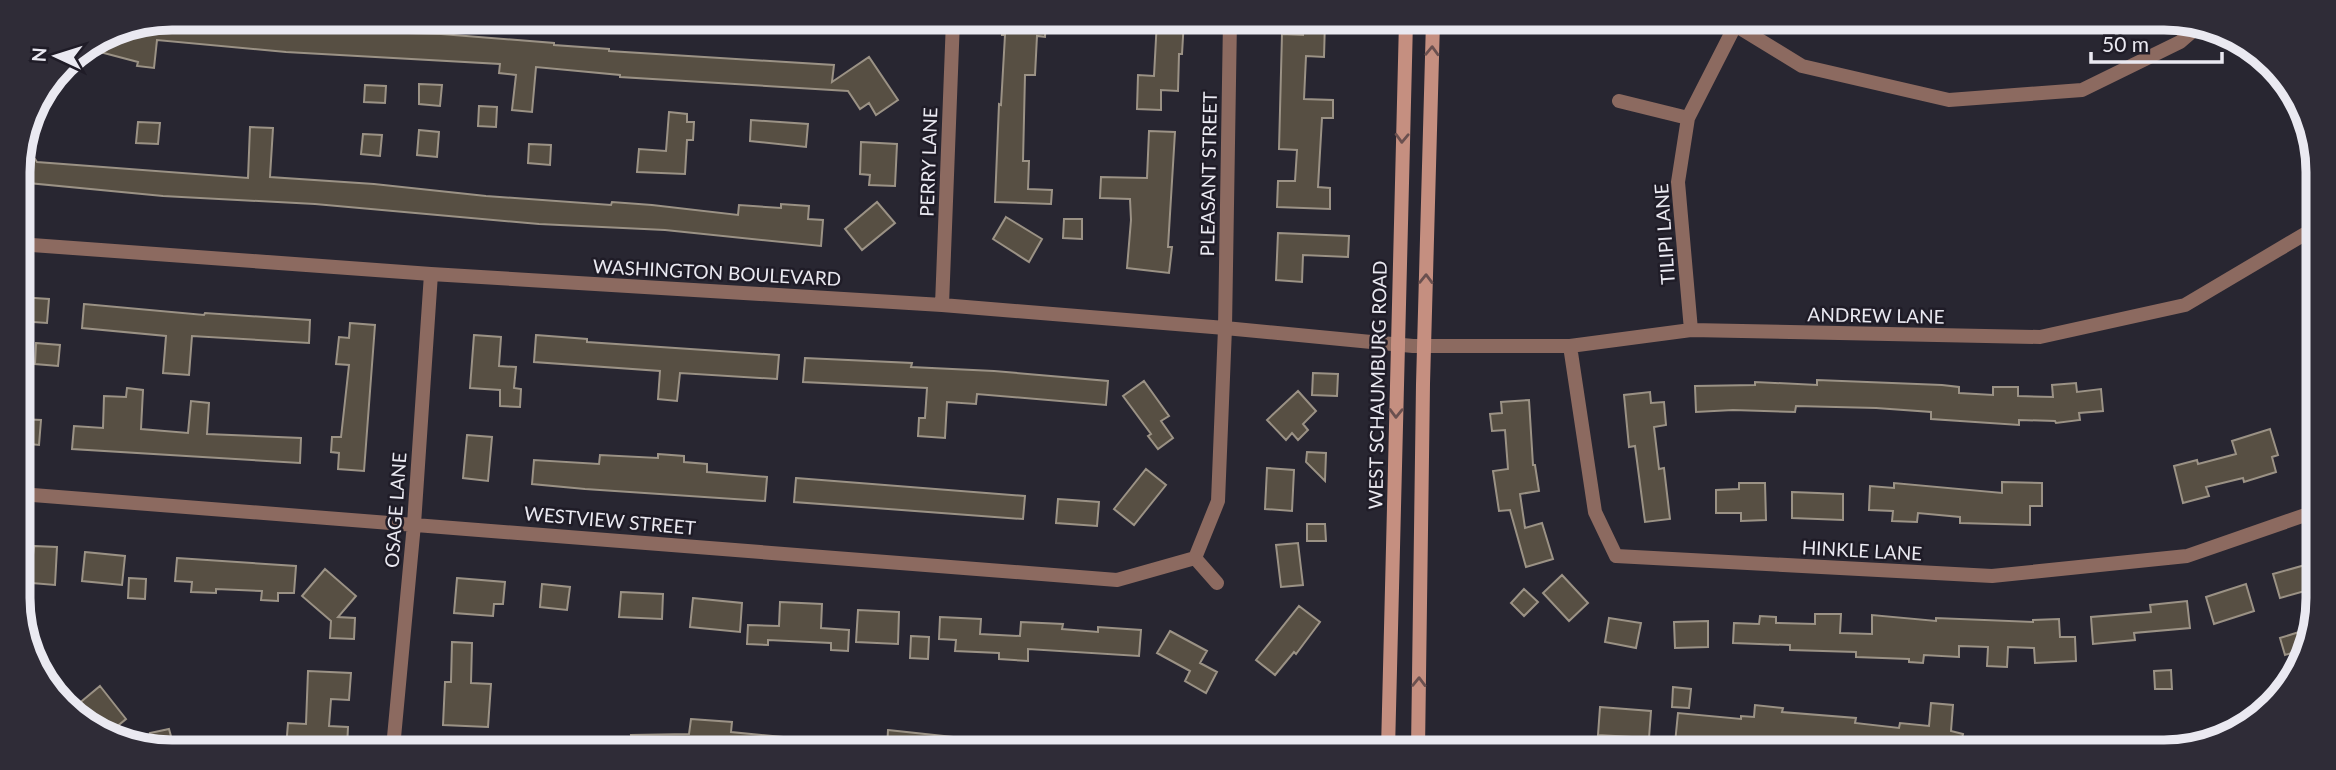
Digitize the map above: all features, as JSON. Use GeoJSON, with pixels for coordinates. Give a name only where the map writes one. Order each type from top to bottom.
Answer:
{"type":"FeatureCollection","features":[{"type":"Feature","properties":{"kind":"main road","name":"WEST SCHAUMBURG ROAD"},"geometry":{"type":"LineString","coordinates":[[1388,740],[1406,30]]}},
{"type":"Feature","properties":{"kind":"main road"},"geometry":{"type":"LineString","coordinates":[[1418,740],[1419,347],[1433,30]]}},
{"type":"Feature","properties":{"kind":"street","name":"PERRY LANE"},"geometry":{"type":"LineString","coordinates":[[942,305],[953,30]]}},
{"type":"Feature","properties":{"kind":"street","name":"PLEASANT STREET"},"geometry":{"type":"LineString","coordinates":[[1224,328],[1230,30]]}},
{"type":"Feature","properties":{"kind":"street","name":"TILIPI LANE"},"geometry":{"type":"LineString","coordinates":[[1691,330],[1678,182],[1688,118],[1733,30]]}},
{"type":"Feature","properties":{"kind":"street"},"geometry":{"type":"LineString","coordinates":[[1745,30],[1802,66],[1949,100],[2082,90],[2180,42],[2191,33]]}},
{"type":"Feature","properties":{"kind":"street"},"geometry":{"type":"LineString","coordinates":[[1619,101],[1688,118]]}},
{"type":"Feature","properties":{"kind":"street","name":"ANDREW LANE"},"geometry":{"type":"LineString","coordinates":[[1419,347],[1570,346],[1691,330],[2040,337],[2185,305],[2306,233]]}},
{"type":"Feature","properties":{"kind":"street","name":"WASHINGTON BOULEVARD"},"geometry":{"type":"LineString","coordinates":[[30,245],[431,274],[942,305],[1419,347]]}},
{"type":"Feature","properties":{"kind":"street","name":"OSAGE LANE"},"geometry":{"type":"LineString","coordinates":[[394,740],[414,524],[431,274]]}},
{"type":"Feature","properties":{"kind":"street"},"geometry":{"type":"LineString","coordinates":[[1217,583],[1195,558],[1218,501],[1224,328]]}},
{"type":"Feature","properties":{"kind":"street","name":"HINKLE LANE"},"geometry":{"type":"LineString","coordinates":[[1570,346],[1595,512],[1616,556],[1992,576],[2187,556],[2306,515]]}},
{"type":"Feature","properties":{"kind":"street","name":"WESTVIEW STREET"},"geometry":{"type":"LineString","coordinates":[[30,495],[1117,580],[1195,558]]}},
{"type":"Feature","properties":{"kind":"building"},"geometry":{"type":"Polygon","coordinates":[[[163,30],[332,30],[441,34],[554,43],[609,51],[834,65],[832,82],[869,57],[898,100],[876,115],[869,103],[860,109],[848,91],[620,77],[536,67],[532,112],[512,110],[516,75],[499,73],[500,64],[286,52],[157,40],[154,68],[137,66],[138,62],[100,52],[126,37],[163,30]]]}},
{"type":"Feature","properties":{"kind":"building"},"geometry":{"type":"Polygon","coordinates":[[[1002,30],[1045,30],[1045,37],[1037,36],[1035,75],[1025,75],[1023,161],[1029,161],[1028,189],[1052,190],[1051,204],[995,202],[1005,35],[1002,35],[1002,30]]]}},
{"type":"Feature","properties":{"kind":"building"},"geometry":{"type":"Polygon","coordinates":[[[1156,30],[1183,30],[1182,54],[1179,54],[1178,91],[1161,90],[1161,110],[1137,109],[1138,75],[1154,76],[1156,30]]]}},
{"type":"Feature","properties":{"kind":"building"},"geometry":{"type":"Polygon","coordinates":[[[1303,30],[1325,30],[1324,57],[1306,56],[1304,99],[1333,100],[1333,118],[1322,118],[1318,187],[1330,188],[1330,209],[1277,207],[1278,181],[1295,181],[1297,150],[1279,149],[1282,34],[1303,35],[1303,30]]]}},
{"type":"Feature","properties":{"kind":"building"},"geometry":{"type":"Polygon","coordinates":[[[419,84],[442,85],[440,106],[419,104],[419,84]]]}},
{"type":"Feature","properties":{"kind":"building"},"geometry":{"type":"Polygon","coordinates":[[[365,85],[386,86],[385,103],[364,102],[365,85]]]}},
{"type":"Feature","properties":{"kind":"building"},"geometry":{"type":"Polygon","coordinates":[[[479,106],[497,107],[496,127],[478,126],[479,106]]]}},
{"type":"Feature","properties":{"kind":"building"},"geometry":{"type":"Polygon","coordinates":[[[669,112],[687,114],[687,122],[694,122],[693,140],[687,140],[685,174],[637,172],[639,149],[666,151],[669,112]]]}},
{"type":"Feature","properties":{"kind":"building"},"geometry":{"type":"Polygon","coordinates":[[[751,120],[808,124],[806,147],[750,141],[751,120]]]}},
{"type":"Feature","properties":{"kind":"building"},"geometry":{"type":"Polygon","coordinates":[[[138,122],[160,123],[158,144],[136,143],[138,122]]]}},
{"type":"Feature","properties":{"kind":"building"},"geometry":{"type":"Polygon","coordinates":[[[250,127],[273,128],[270,177],[374,184],[486,196],[611,205],[612,202],[652,205],[738,215],[739,205],[781,208],[781,204],[809,206],[808,219],[823,220],[821,246],[665,230],[539,224],[315,204],[163,196],[30,183],[30,163],[30,159],[35,159],[37,162],[248,178],[250,127]]]}},
{"type":"Feature","properties":{"kind":"building"},"geometry":{"type":"Polygon","coordinates":[[[419,130],[439,132],[437,157],[417,155],[419,130]]]}},
{"type":"Feature","properties":{"kind":"building"},"geometry":{"type":"Polygon","coordinates":[[[1149,131],[1175,132],[1168,247],[1172,247],[1169,273],[1127,268],[1130,199],[1100,198],[1101,177],[1147,178],[1149,131]]]}},
{"type":"Feature","properties":{"kind":"building"},"geometry":{"type":"Polygon","coordinates":[[[363,134],[382,135],[380,156],[361,154],[363,134]]]}},
{"type":"Feature","properties":{"kind":"building"},"geometry":{"type":"Polygon","coordinates":[[[861,142],[897,144],[895,186],[869,185],[870,175],[860,174],[861,142]]]}},
{"type":"Feature","properties":{"kind":"building"},"geometry":{"type":"Polygon","coordinates":[[[529,144],[551,145],[550,165],[528,163],[529,144]]]}},
{"type":"Feature","properties":{"kind":"building"},"geometry":{"type":"Polygon","coordinates":[[[877,202],[895,223],[862,250],[845,229],[877,202]]]}},
{"type":"Feature","properties":{"kind":"building"},"geometry":{"type":"Polygon","coordinates":[[[1006,217],[1042,239],[1029,262],[993,239],[1006,217]]]}},
{"type":"Feature","properties":{"kind":"building"},"geometry":{"type":"Polygon","coordinates":[[[1064,219],[1082,219],[1082,239],[1063,238],[1064,219]]]}},
{"type":"Feature","properties":{"kind":"building"},"geometry":{"type":"Polygon","coordinates":[[[1278,233],[1349,236],[1348,257],[1303,255],[1302,282],[1276,280],[1278,233]]]}},
{"type":"Feature","properties":{"kind":"building"},"geometry":{"type":"Polygon","coordinates":[[[30,298],[49,299],[47,323],[30,322],[30,298]]]}},
{"type":"Feature","properties":{"kind":"building"},"geometry":{"type":"Polygon","coordinates":[[[84,304],[204,315],[310,320],[309,343],[192,336],[189,375],[163,373],[166,336],[82,328],[84,304]]]}},
{"type":"Feature","properties":{"kind":"building"},"geometry":{"type":"Polygon","coordinates":[[[350,323],[375,325],[364,471],[338,469],[339,453],[331,452],[332,437],[341,437],[349,365],[336,364],[339,337],[349,338],[350,323]]]}},
{"type":"Feature","properties":{"kind":"building"},"geometry":{"type":"Polygon","coordinates":[[[474,335],[501,337],[499,366],[516,367],[514,388],[521,389],[520,407],[500,406],[500,390],[470,388],[474,335]]]}},
{"type":"Feature","properties":{"kind":"building"},"geometry":{"type":"Polygon","coordinates":[[[536,335],[587,339],[587,342],[779,355],[777,379],[680,373],[677,401],[658,399],[660,371],[534,362],[536,335]]]}},
{"type":"Feature","properties":{"kind":"building"},"geometry":{"type":"Polygon","coordinates":[[[36,343],[60,345],[58,366],[35,364],[36,343]]]}},
{"type":"Feature","properties":{"kind":"building"},"geometry":{"type":"Polygon","coordinates":[[[805,358],[912,363],[911,367],[1108,381],[1106,405],[977,394],[976,404],[947,402],[945,438],[918,436],[919,418],[925,418],[927,388],[803,382],[805,358]]]}},
{"type":"Feature","properties":{"kind":"building"},"geometry":{"type":"Polygon","coordinates":[[[1313,373],[1338,374],[1337,396],[1312,395],[1313,373]]]}},
{"type":"Feature","properties":{"kind":"building"},"geometry":{"type":"Polygon","coordinates":[[[1817,380],[1942,385],[1959,387],[1959,393],[1993,395],[1993,387],[2018,387],[2018,396],[2053,397],[2052,385],[2076,383],[2077,392],[2101,389],[2103,411],[2079,413],[2080,420],[2056,423],[2019,420],[2019,425],[1931,419],[1931,412],[1876,408],[1796,406],[1795,412],[1696,412],[1695,386],[1755,385],[1755,382],[1817,385],[1817,380]]]}},
{"type":"Feature","properties":{"kind":"building"},"geometry":{"type":"Polygon","coordinates":[[[1144,381],[1169,416],[1161,421],[1173,438],[1158,449],[1148,436],[1151,434],[1123,396],[1144,381]]]}},
{"type":"Feature","properties":{"kind":"building"},"geometry":{"type":"Polygon","coordinates":[[[127,388],[143,390],[141,429],[188,433],[191,401],[209,403],[207,434],[301,438],[300,463],[72,449],[74,426],[103,428],[104,396],[126,397],[127,388]]]}},
{"type":"Feature","properties":{"kind":"building"},"geometry":{"type":"Polygon","coordinates":[[[1298,391],[1316,411],[1303,424],[1308,430],[1298,440],[1292,433],[1286,440],[1267,420],[1298,391]]]}},
{"type":"Feature","properties":{"kind":"building"},"geometry":{"type":"Polygon","coordinates":[[[1650,392],[1651,403],[1664,402],[1666,425],[1654,427],[1659,469],[1664,468],[1670,519],[1645,522],[1635,446],[1629,447],[1624,395],[1650,392]]]}},
{"type":"Feature","properties":{"kind":"building"},"geometry":{"type":"Polygon","coordinates":[[[1529,400],[1533,465],[1539,491],[1520,494],[1525,528],[1542,523],[1553,559],[1526,567],[1510,510],[1499,511],[1493,471],[1508,469],[1505,430],[1492,431],[1490,414],[1502,413],[1501,402],[1529,400]]]}},
{"type":"Feature","properties":{"kind":"building"},"geometry":{"type":"Polygon","coordinates":[[[30,420],[41,420],[39,445],[30,444],[30,420]]]}},
{"type":"Feature","properties":{"kind":"building"},"geometry":{"type":"Polygon","coordinates":[[[2270,429],[2278,455],[2272,457],[2276,472],[2244,482],[2243,478],[2206,487],[2209,496],[2183,503],[2174,466],[2197,460],[2198,464],[2236,454],[2232,441],[2270,429]]]}},
{"type":"Feature","properties":{"kind":"building"},"geometry":{"type":"Polygon","coordinates":[[[467,435],[492,437],[488,481],[463,478],[467,435]]]}},
{"type":"Feature","properties":{"kind":"building"},"geometry":{"type":"Polygon","coordinates":[[[1307,452],[1326,453],[1325,481],[1306,462],[1307,452]]]}},
{"type":"Feature","properties":{"kind":"building"},"geometry":{"type":"Polygon","coordinates":[[[658,454],[684,456],[684,462],[707,464],[707,472],[767,477],[765,501],[532,484],[534,460],[599,464],[600,455],[658,458],[658,454]]]}},
{"type":"Feature","properties":{"kind":"building"},"geometry":{"type":"Polygon","coordinates":[[[1267,468],[1294,470],[1292,511],[1265,509],[1267,468]]]}},
{"type":"Feature","properties":{"kind":"building"},"geometry":{"type":"Polygon","coordinates":[[[1146,469],[1166,485],[1134,525],[1114,509],[1146,469]]]}},
{"type":"Feature","properties":{"kind":"building"},"geometry":{"type":"Polygon","coordinates":[[[796,478],[1025,496],[1023,519],[794,502],[796,478]]]}},
{"type":"Feature","properties":{"kind":"building"},"geometry":{"type":"Polygon","coordinates":[[[2002,482],[2042,483],[2042,506],[2030,506],[2030,525],[1960,523],[1960,517],[1918,513],[1917,522],[1892,521],[1893,511],[1869,510],[1870,486],[1894,488],[1894,483],[2002,493],[2002,482]]]}},
{"type":"Feature","properties":{"kind":"building"},"geometry":{"type":"Polygon","coordinates":[[[1739,483],[1765,483],[1766,520],[1741,521],[1741,513],[1716,513],[1716,490],[1739,489],[1739,483]]]}},
{"type":"Feature","properties":{"kind":"building"},"geometry":{"type":"Polygon","coordinates":[[[1792,492],[1843,494],[1843,520],[1792,518],[1792,492]]]}},
{"type":"Feature","properties":{"kind":"building"},"geometry":{"type":"Polygon","coordinates":[[[1058,499],[1099,502],[1097,526],[1056,523],[1058,499]]]}},
{"type":"Feature","properties":{"kind":"building"},"geometry":{"type":"Polygon","coordinates":[[[1307,524],[1325,524],[1326,541],[1307,541],[1307,524]]]}},
{"type":"Feature","properties":{"kind":"building"},"geometry":{"type":"Polygon","coordinates":[[[1298,543],[1303,585],[1281,587],[1276,545],[1298,543]]]}},
{"type":"Feature","properties":{"kind":"building"},"geometry":{"type":"Polygon","coordinates":[[[34,546],[57,547],[55,585],[30,583],[30,555],[33,555],[34,546]]]}},
{"type":"Feature","properties":{"kind":"building"},"geometry":{"type":"Polygon","coordinates":[[[85,552],[125,556],[122,585],[82,581],[85,552]]]}},
{"type":"Feature","properties":{"kind":"building"},"geometry":{"type":"Polygon","coordinates":[[[177,558],[296,566],[294,593],[278,593],[278,601],[261,600],[262,591],[216,589],[216,593],[191,592],[192,582],[175,581],[177,558]]]}},
{"type":"Feature","properties":{"kind":"building"},"geometry":{"type":"Polygon","coordinates":[[[2305,565],[2306,591],[2280,598],[2273,574],[2305,565]]]}},
{"type":"Feature","properties":{"kind":"building"},"geometry":{"type":"Polygon","coordinates":[[[325,569],[356,596],[338,617],[355,618],[354,639],[330,638],[331,621],[302,596],[325,569]]]}},
{"type":"Feature","properties":{"kind":"building"},"geometry":{"type":"Polygon","coordinates":[[[1562,575],[1588,603],[1569,621],[1543,593],[1562,575]]]}},
{"type":"Feature","properties":{"kind":"building"},"geometry":{"type":"Polygon","coordinates":[[[129,578],[146,579],[145,599],[128,598],[129,578]]]}},
{"type":"Feature","properties":{"kind":"building"},"geometry":{"type":"Polygon","coordinates":[[[457,578],[505,582],[503,604],[494,604],[493,616],[454,613],[457,578]]]}},
{"type":"Feature","properties":{"kind":"building"},"geometry":{"type":"Polygon","coordinates":[[[542,584],[570,587],[567,610],[540,607],[542,584]]]}},
{"type":"Feature","properties":{"kind":"building"},"geometry":{"type":"Polygon","coordinates":[[[2246,584],[2254,611],[2214,624],[2206,597],[2246,584]]]}},
{"type":"Feature","properties":{"kind":"building"},"geometry":{"type":"Polygon","coordinates":[[[1524,589],[1538,602],[1524,616],[1511,603],[1524,589]]]}},
{"type":"Feature","properties":{"kind":"building"},"geometry":{"type":"Polygon","coordinates":[[[621,592],[663,594],[662,619],[619,617],[621,592]]]}},
{"type":"Feature","properties":{"kind":"building"},"geometry":{"type":"Polygon","coordinates":[[[693,598],[742,603],[740,632],[690,627],[693,598]]]}},
{"type":"Feature","properties":{"kind":"building"},"geometry":{"type":"Polygon","coordinates":[[[2187,601],[2190,628],[2134,633],[2135,640],[2093,644],[2091,617],[2151,612],[2150,605],[2187,601]]]}},
{"type":"Feature","properties":{"kind":"building"},"geometry":{"type":"Polygon","coordinates":[[[780,602],[822,604],[821,628],[849,630],[848,651],[831,650],[831,643],[768,640],[768,645],[747,644],[748,625],[779,626],[780,602]]]}},
{"type":"Feature","properties":{"kind":"building"},"geometry":{"type":"Polygon","coordinates":[[[1299,606],[1320,622],[1296,654],[1294,652],[1275,675],[1256,660],[1299,606]]]}},
{"type":"Feature","properties":{"kind":"building"},"geometry":{"type":"Polygon","coordinates":[[[858,610],[899,612],[898,644],[856,642],[858,610]]]}},
{"type":"Feature","properties":{"kind":"building"},"geometry":{"type":"Polygon","coordinates":[[[1815,614],[1841,614],[1840,633],[1872,634],[1872,615],[1936,621],[1936,618],[2033,622],[2059,619],[2060,637],[2075,637],[2076,661],[2035,663],[2034,648],[2008,647],[2007,667],[1987,666],[1988,647],[1959,646],[1959,657],[1924,655],[1923,663],[1909,662],[1909,659],[1856,657],[1856,652],[1790,650],[1790,645],[1733,643],[1734,623],[1759,624],[1760,616],[1776,617],[1776,623],[1815,624],[1815,614]]]}},
{"type":"Feature","properties":{"kind":"building"},"geometry":{"type":"Polygon","coordinates":[[[940,617],[981,619],[980,634],[1020,636],[1021,622],[1063,624],[1062,629],[1098,632],[1098,627],[1141,630],[1139,656],[1028,649],[1028,661],[999,659],[999,653],[955,651],[956,640],[939,639],[940,617]]]}},
{"type":"Feature","properties":{"kind":"building"},"geometry":{"type":"Polygon","coordinates":[[[1609,618],[1641,623],[1636,648],[1605,642],[1609,618]]]}},
{"type":"Feature","properties":{"kind":"building"},"geometry":{"type":"Polygon","coordinates":[[[1708,621],[1708,647],[1675,648],[1674,622],[1708,621]]]}},
{"type":"Feature","properties":{"kind":"building"},"geometry":{"type":"Polygon","coordinates":[[[1170,631],[1207,651],[1200,663],[1217,672],[1206,693],[1185,681],[1190,671],[1157,653],[1170,631]]]}},
{"type":"Feature","properties":{"kind":"building"},"geometry":{"type":"Polygon","coordinates":[[[2299,632],[2300,637],[2295,652],[2285,655],[2280,638],[2299,632]]]}},
{"type":"Feature","properties":{"kind":"building"},"geometry":{"type":"Polygon","coordinates":[[[911,636],[929,637],[928,659],[910,658],[911,636]]]}},
{"type":"Feature","properties":{"kind":"building"},"geometry":{"type":"Polygon","coordinates":[[[452,642],[472,643],[471,683],[491,684],[488,727],[443,725],[445,682],[451,682],[452,642]]]}},
{"type":"Feature","properties":{"kind":"building"},"geometry":{"type":"Polygon","coordinates":[[[2171,670],[2172,689],[2155,689],[2154,671],[2171,670]]]}},
{"type":"Feature","properties":{"kind":"building"},"geometry":{"type":"Polygon","coordinates":[[[308,671],[351,673],[349,700],[331,699],[329,726],[348,727],[347,740],[287,740],[288,723],[306,724],[308,671]]]}},
{"type":"Feature","properties":{"kind":"building"},"geometry":{"type":"Polygon","coordinates":[[[100,686],[126,719],[115,728],[78,705],[100,686]]]}},
{"type":"Feature","properties":{"kind":"building"},"geometry":{"type":"Polygon","coordinates":[[[1673,687],[1691,689],[1689,708],[1672,707],[1673,687]]]}},
{"type":"Feature","properties":{"kind":"building"},"geometry":{"type":"Polygon","coordinates":[[[1931,703],[1953,705],[1951,731],[1963,734],[1962,739],[1966,740],[1675,740],[1678,713],[1741,719],[1741,716],[1754,717],[1755,705],[1783,708],[1782,712],[1856,718],[1855,723],[1899,728],[1900,723],[1929,726],[1931,703]]]}},
{"type":"Feature","properties":{"kind":"building"},"geometry":{"type":"Polygon","coordinates":[[[1600,707],[1651,711],[1649,738],[1598,735],[1600,707]]]}},
{"type":"Feature","properties":{"kind":"building"},"geometry":{"type":"Polygon","coordinates":[[[691,719],[732,722],[731,732],[804,740],[631,740],[631,735],[689,734],[691,719]]]}},
{"type":"Feature","properties":{"kind":"building"},"geometry":{"type":"Polygon","coordinates":[[[169,729],[172,740],[151,739],[150,733],[169,729]]]}},
{"type":"Feature","properties":{"kind":"building"},"geometry":{"type":"Polygon","coordinates":[[[888,730],[971,739],[971,740],[887,740],[888,730]]]}}]}
